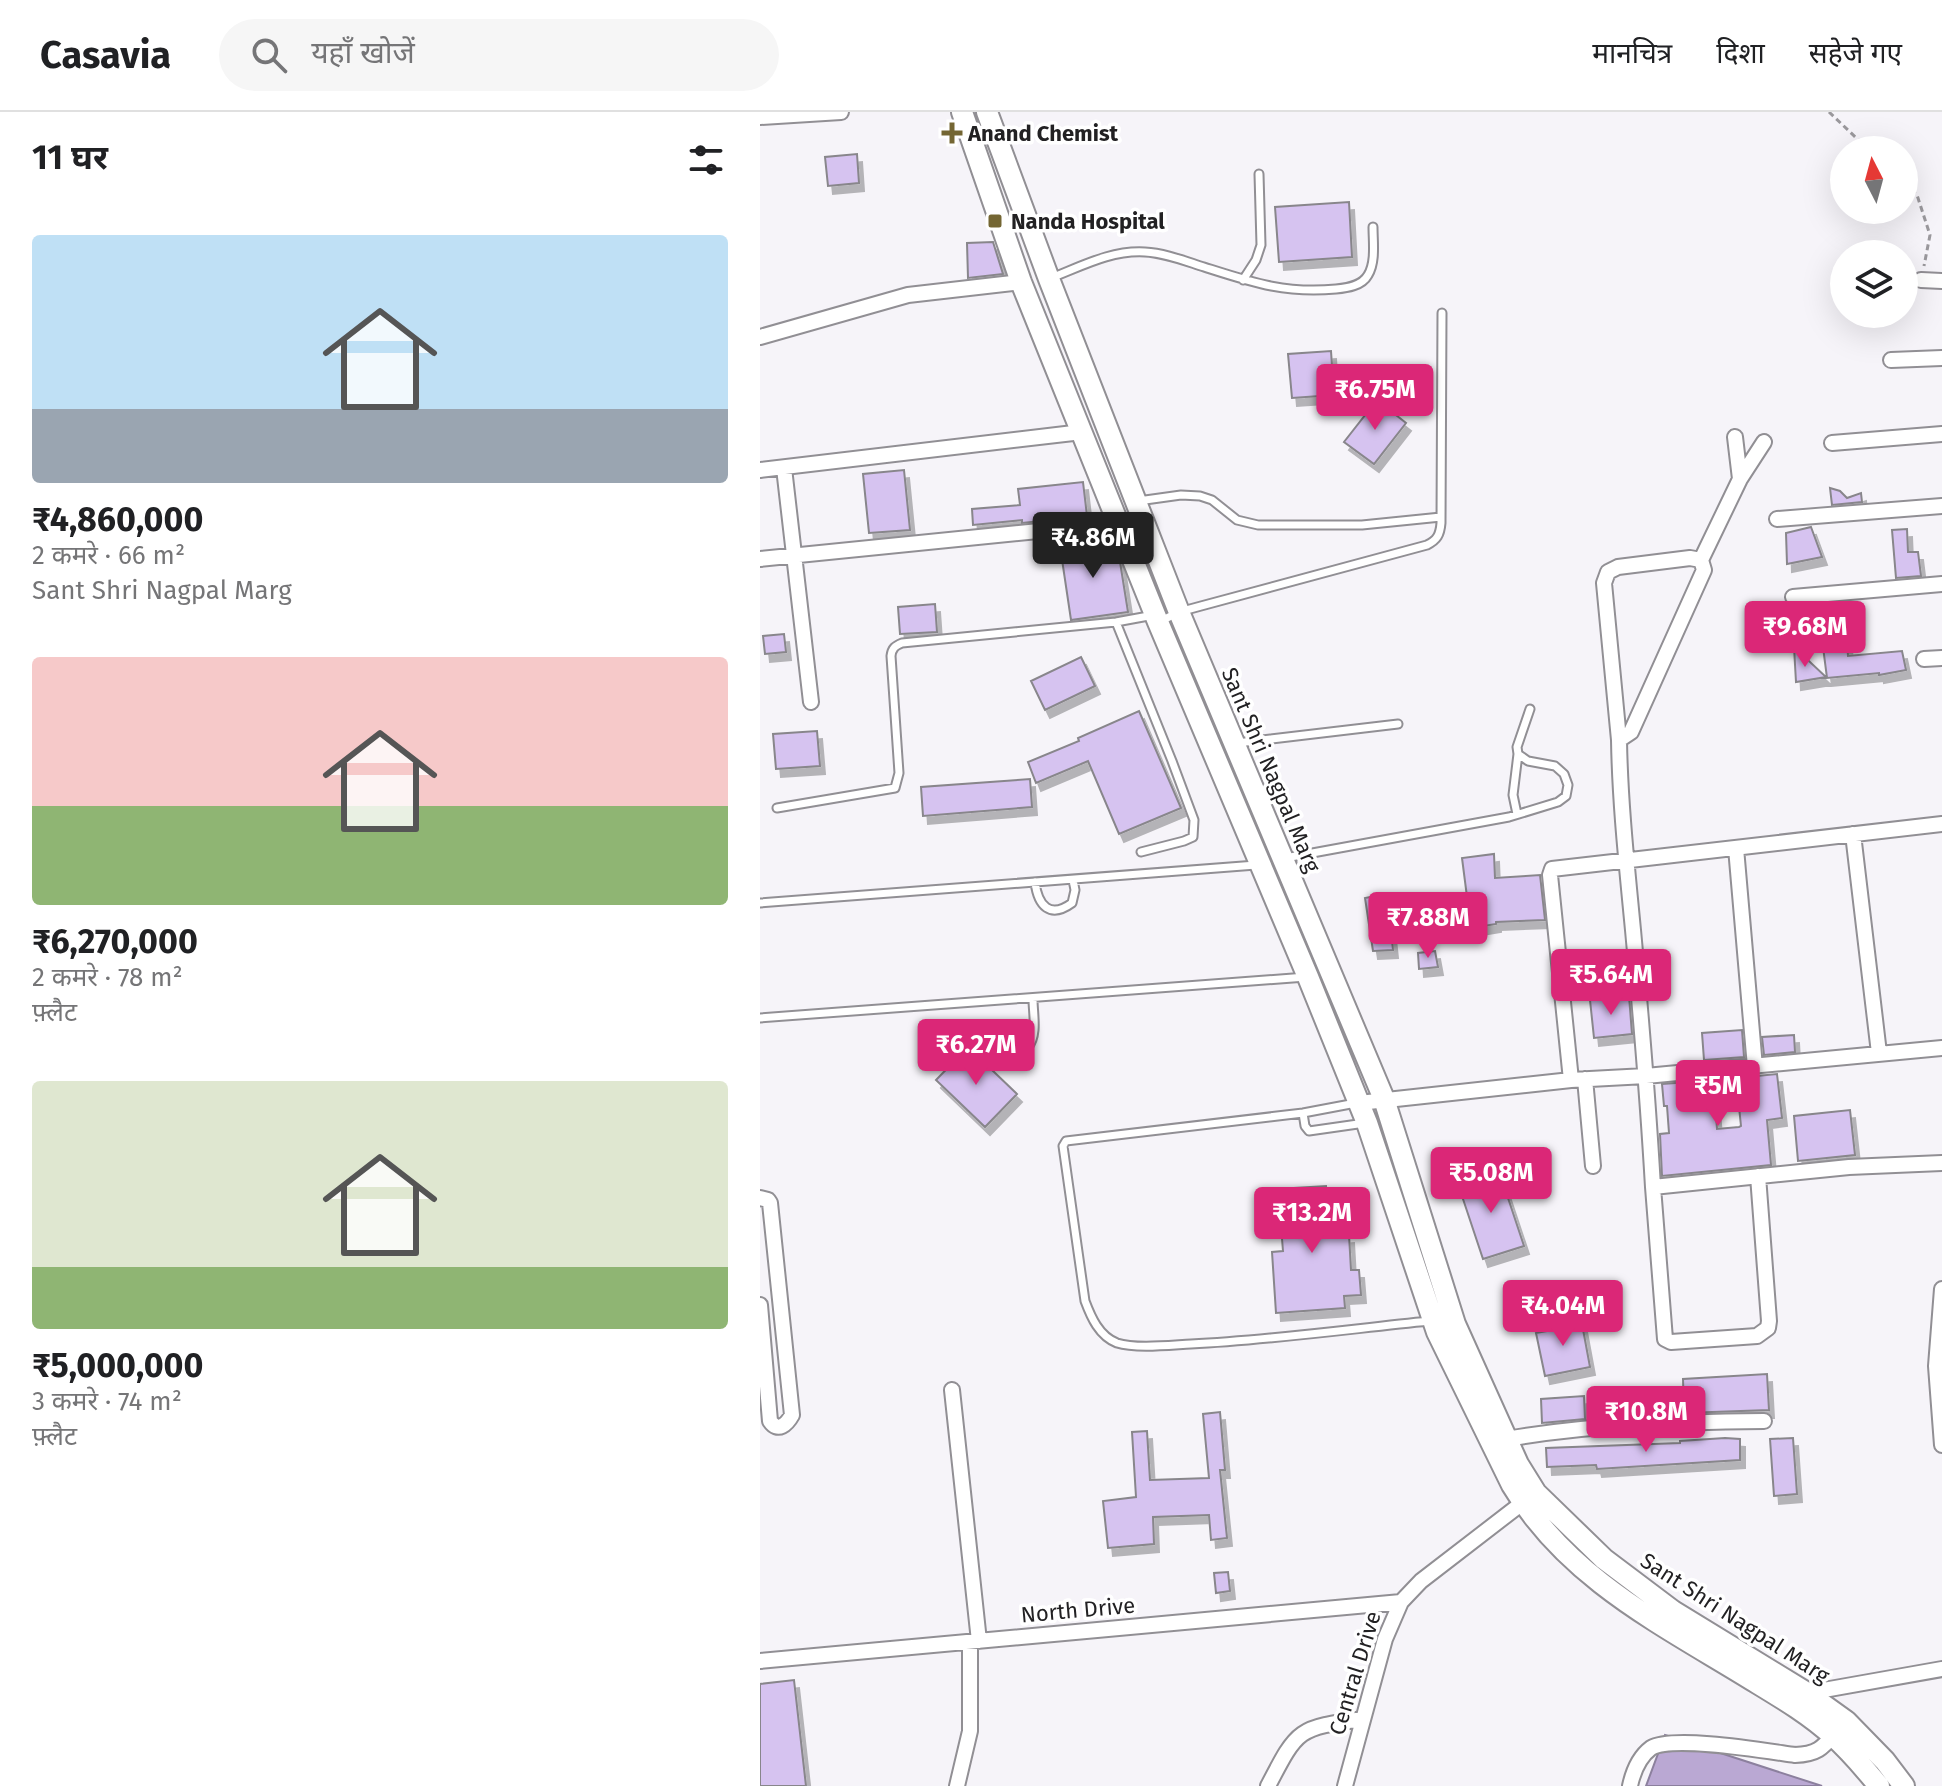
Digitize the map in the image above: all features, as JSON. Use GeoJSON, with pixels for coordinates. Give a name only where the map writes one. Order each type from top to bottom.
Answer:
{"type":"FeatureCollection","features":[{"type":"Feature","properties":{"kind":"main road","name":"Sant Shri Nagpal Marg"},"geometry":{"type":"LineString","coordinates":[[962,112],[1021,282],[1156,619],[1359,1103],[1437,1332],[1480,1421],[1571,1560],[1588,1575],[1664,1628],[1786,1701],[1840,1728],[1885,1761],[1904,1786]]}},
{"type":"Feature","properties":{"kind":"main road","name":"Sant Shri Nagpal Marg"},"geometry":{"type":"LineString","coordinates":[[987,112],[1179,612],[1384,1099],[1455,1324],[1518,1464],[1529,1497],[1673,1611],[1807,1693],[1840,1728],[1879,1786]]}},
{"type":"Feature","properties":{"kind":"main road"},"geometry":{"type":"LineString","coordinates":[[1134,563],[1139,567],[1150,567],[1154,565],[1156,554]]}},
{"type":"Feature","properties":{"kind":"street"},"geometry":{"type":"LineString","coordinates":[[760,117],[841,112]]}},
{"type":"Feature","properties":{"kind":"street"},"geometry":{"type":"LineString","coordinates":[[1921,280],[1942,281]]}},
{"type":"Feature","properties":{"kind":"street"},"geometry":{"type":"LineString","coordinates":[[760,337],[908,295],[1021,282]]}},
{"type":"Feature","properties":{"kind":"street"},"geometry":{"type":"LineString","coordinates":[[1891,360],[1942,358]]}},
{"type":"Feature","properties":{"kind":"street"},"geometry":{"type":"LineString","coordinates":[[760,470],[1082,432]]}},
{"type":"Feature","properties":{"kind":"street"},"geometry":{"type":"LineString","coordinates":[[1832,443],[1942,434]]}},
{"type":"Feature","properties":{"kind":"street"},"geometry":{"type":"LineString","coordinates":[[1735,437],[1740,479]]}},
{"type":"Feature","properties":{"kind":"street"},"geometry":{"type":"LineString","coordinates":[[1619,740],[1631,732],[1704,570],[1701,560],[1740,479],[1764,442]]}},
{"type":"Feature","properties":{"kind":"street"},"geometry":{"type":"LineString","coordinates":[[784,468],[811,702]]}},
{"type":"Feature","properties":{"kind":"street"},"geometry":{"type":"LineString","coordinates":[[1777,519],[1942,506]]}},
{"type":"Feature","properties":{"kind":"street"},"geometry":{"type":"LineString","coordinates":[[760,559],[1118,523]]}},
{"type":"Feature","properties":{"kind":"street"},"geometry":{"type":"LineString","coordinates":[[1701,560],[1690,558],[1618,567],[1608,572],[1604,583],[1665,1339],[1671,1342],[1757,1336],[1768,1328],[1758,1176]]}},
{"type":"Feature","properties":{"kind":"street"},"geometry":{"type":"LineString","coordinates":[[1793,597],[1942,584]]}},
{"type":"Feature","properties":{"kind":"street"},"geometry":{"type":"LineString","coordinates":[[1924,659],[1942,658]]}},
{"type":"Feature","properties":{"kind":"street"},"geometry":{"type":"LineString","coordinates":[[1593,1166],[1578,1080],[1551,871],[1626,859],[1942,824]]}},
{"type":"Feature","properties":{"kind":"street"},"geometry":{"type":"LineString","coordinates":[[1853,834],[1879,1053]]}},
{"type":"Feature","properties":{"kind":"street"},"geometry":{"type":"LineString","coordinates":[[1736,848],[1755,1067]]}},
{"type":"Feature","properties":{"kind":"street"},"geometry":{"type":"LineString","coordinates":[[1359,1103],[1942,1048]]}},
{"type":"Feature","properties":{"kind":"street"},"geometry":{"type":"LineString","coordinates":[[1653,1187],[1849,1167],[1942,1163]]}},
{"type":"Feature","properties":{"kind":"street"},"geometry":{"type":"LineString","coordinates":[[760,1198],[770,1203],[776,1249],[792,1415],[783,1426],[770,1421],[760,1305]]}},
{"type":"Feature","properties":{"kind":"street"},"geometry":{"type":"LineString","coordinates":[[1942,1289],[1936,1366],[1942,1445]]}},
{"type":"Feature","properties":{"kind":"street"},"geometry":{"type":"LineString","coordinates":[[952,1390],[975,1641],[970,1731],[957,1786]]}},
{"type":"Feature","properties":{"kind":"street"},"geometry":{"type":"LineString","coordinates":[[1507,1439],[1640,1423],[1764,1421]]}},
{"type":"Feature","properties":{"kind":"street","name":"Central Drive"},"geometry":{"type":"LineString","coordinates":[[1345,1786],[1385,1639],[1401,1602],[1421,1581],[1529,1497]]}},
{"type":"Feature","properties":{"kind":"street","name":"North Drive"},"geometry":{"type":"LineString","coordinates":[[760,1661],[1401,1602]]}},
{"type":"Feature","properties":{"kind":"street"},"geometry":{"type":"LineString","coordinates":[[1807,1693],[1942,1669]]}},
{"type":"Feature","properties":{"kind":"street"},"geometry":{"type":"LineString","coordinates":[[1268,1786],[1294,1739],[1306,1730],[1363,1719]]}},
{"type":"Feature","properties":{"kind":"street"},"geometry":{"type":"LineString","coordinates":[[1630,1786],[1639,1761],[1648,1750],[1660,1744],[1681,1742],[1808,1754],[1818,1751],[1840,1728]]}},
{"type":"Feature","properties":{"kind":"lane"},"geometry":{"type":"LineString","coordinates":[[1243,280],[1256,260],[1261,245],[1259,174]]}},
{"type":"Feature","properties":{"kind":"lane"},"geometry":{"type":"LineString","coordinates":[[1049,279],[1102,257],[1143,252],[1162,254],[1265,286],[1298,291],[1334,289],[1362,283],[1368,277],[1373,254],[1373,227]]}},
{"type":"Feature","properties":{"kind":"lane"},"geometry":{"type":"LineString","coordinates":[[777,808],[895,788],[899,773],[891,656],[895,645],[1156,619],[1435,541],[1440,533],[1441,517],[1442,313]]}},
{"type":"Feature","properties":{"kind":"lane"},"geometry":{"type":"LineString","coordinates":[[1136,501],[1181,495],[1200,496],[1212,500],[1237,520],[1258,525],[1362,525],[1441,517]]}},
{"type":"Feature","properties":{"kind":"lane"},"geometry":{"type":"LineString","coordinates":[[1116,622],[1194,820],[1193,837],[1141,852]]}},
{"type":"Feature","properties":{"kind":"lane"},"geometry":{"type":"LineString","coordinates":[[1517,814],[1513,795],[1517,747],[1530,709]]}},
{"type":"Feature","properties":{"kind":"lane"},"geometry":{"type":"LineString","coordinates":[[1234,743],[1398,724]]}},
{"type":"Feature","properties":{"kind":"lane"},"geometry":{"type":"LineString","coordinates":[[1283,859],[1517,814],[1558,802],[1566,796],[1568,785],[1564,774],[1555,766],[1528,761],[1518,754]]}},
{"type":"Feature","properties":{"kind":"lane"},"geometry":{"type":"LineString","coordinates":[[760,903],[1260,864]]}},
{"type":"Feature","properties":{"kind":"lane"},"geometry":{"type":"LineString","coordinates":[[1035,882],[1036,895],[1042,905],[1051,910],[1062,910],[1072,903],[1075,890],[1073,880]]}},
{"type":"Feature","properties":{"kind":"lane"},"geometry":{"type":"LineString","coordinates":[[760,1018],[1308,977]]}},
{"type":"Feature","properties":{"kind":"lane"},"geometry":{"type":"LineString","coordinates":[[984,1053],[1021,1049],[1032,1043],[1033,999]]}},
{"type":"Feature","properties":{"kind":"lane"},"geometry":{"type":"LineString","coordinates":[[1359,1103],[1303,1113],[1066,1141],[1063,1146],[1085,1301],[1091,1318],[1105,1337],[1119,1344],[1153,1346],[1246,1341],[1433,1321]]}},
{"type":"Feature","properties":{"kind":"lane"},"geometry":{"type":"LineString","coordinates":[[1303,1113],[1309,1131],[1367,1123]]}},
{"type":"Feature","properties":{"kind":"path"},"geometry":{"type":"LineString","coordinates":[[1829,112],[1854,136]]}},
{"type":"Feature","properties":{"kind":"path"},"geometry":{"type":"LineString","coordinates":[[1918,198],[1930,235],[1921,280]]}},
{"type":"Feature","properties":{"kind":"shaded area"},"geometry":{"type":"Polygon","coordinates":[[[1665,1735],[1822,1786],[1646,1786],[1665,1735]]]}},
{"type":"Feature","properties":{"kind":"building"},"geometry":{"type":"Polygon","coordinates":[[[857,154],[859,183],[828,186],[825,157],[857,154]]]}},
{"type":"Feature","properties":{"kind":"building"},"geometry":{"type":"Polygon","coordinates":[[[1349,202],[1352,257],[1279,262],[1275,207],[1349,202]]]}},
{"type":"Feature","properties":{"kind":"building"},"geometry":{"type":"Polygon","coordinates":[[[993,242],[1003,274],[968,278],[967,243],[993,242]]]}},
{"type":"Feature","properties":{"kind":"building"},"geometry":{"type":"Polygon","coordinates":[[[1331,351],[1334,395],[1292,398],[1288,354],[1331,351]]]}},
{"type":"Feature","properties":{"kind":"building"},"geometry":{"type":"Polygon","coordinates":[[[1377,400],[1406,423],[1374,464],[1344,442],[1377,400]]]}},
{"type":"Feature","properties":{"kind":"building"},"geometry":{"type":"Polygon","coordinates":[[[904,470],[910,530],[869,533],[863,474],[904,470]]]}},
{"type":"Feature","properties":{"kind":"building"},"geometry":{"type":"Polygon","coordinates":[[[1083,482],[1087,516],[973,525],[972,509],[1020,505],[1018,489],[1083,482]]]}},
{"type":"Feature","properties":{"kind":"building"},"geometry":{"type":"Polygon","coordinates":[[[1830,488],[1840,491],[1847,498],[1861,493],[1862,502],[1832,505],[1830,488]]]}},
{"type":"Feature","properties":{"kind":"building"},"geometry":{"type":"Polygon","coordinates":[[[1811,527],[1822,557],[1787,564],[1786,533],[1811,527]]]}},
{"type":"Feature","properties":{"kind":"building"},"geometry":{"type":"Polygon","coordinates":[[[1907,529],[1908,552],[1918,552],[1921,576],[1896,578],[1892,530],[1907,529]]]}},
{"type":"Feature","properties":{"kind":"building"},"geometry":{"type":"Polygon","coordinates":[[[1110,539],[1120,562],[1128,612],[1071,620],[1060,546],[1110,539]]]}},
{"type":"Feature","properties":{"kind":"building"},"geometry":{"type":"Polygon","coordinates":[[[935,604],[937,632],[900,634],[898,607],[935,604]]]}},
{"type":"Feature","properties":{"kind":"building"},"geometry":{"type":"Polygon","coordinates":[[[1828,614],[1833,641],[1847,641],[1848,656],[1902,651],[1906,670],[1827,678],[1819,616],[1828,614]]]}},
{"type":"Feature","properties":{"kind":"building"},"geometry":{"type":"Polygon","coordinates":[[[784,634],[786,652],[765,654],[763,636],[784,634]]]}},
{"type":"Feature","properties":{"kind":"building"},"geometry":{"type":"Polygon","coordinates":[[[1794,647],[1826,677],[1796,682],[1794,647]]]}},
{"type":"Feature","properties":{"kind":"building"},"geometry":{"type":"Polygon","coordinates":[[[1081,657],[1095,686],[1045,710],[1031,681],[1081,657]]]}},
{"type":"Feature","properties":{"kind":"building"},"geometry":{"type":"Polygon","coordinates":[[[1139,711],[1181,808],[1119,834],[1088,761],[1036,783],[1028,762],[1139,711]]]}},
{"type":"Feature","properties":{"kind":"building"},"geometry":{"type":"Polygon","coordinates":[[[817,731],[820,766],[776,769],[773,734],[817,731]]]}},
{"type":"Feature","properties":{"kind":"building"},"geometry":{"type":"Polygon","coordinates":[[[1030,779],[1032,807],[923,816],[921,787],[1030,779]]]}},
{"type":"Feature","properties":{"kind":"building"},"geometry":{"type":"Polygon","coordinates":[[[1494,854],[1495,878],[1540,875],[1545,920],[1496,922],[1471,928],[1462,858],[1494,854]]]}},
{"type":"Feature","properties":{"kind":"building"},"geometry":{"type":"Polygon","coordinates":[[[1381,895],[1393,950],[1373,951],[1365,898],[1381,895]]]}},
{"type":"Feature","properties":{"kind":"building"},"geometry":{"type":"Polygon","coordinates":[[[1435,951],[1438,967],[1419,969],[1418,953],[1435,951]]]}},
{"type":"Feature","properties":{"kind":"building"},"geometry":{"type":"Polygon","coordinates":[[[1629,996],[1632,1034],[1594,1038],[1590,1000],[1629,996]]]}},
{"type":"Feature","properties":{"kind":"building"},"geometry":{"type":"Polygon","coordinates":[[[1742,1030],[1744,1057],[1704,1060],[1702,1033],[1742,1030]]]}},
{"type":"Feature","properties":{"kind":"building"},"geometry":{"type":"Polygon","coordinates":[[[1794,1035],[1795,1052],[1764,1055],[1762,1037],[1794,1035]]]}},
{"type":"Feature","properties":{"kind":"building"},"geometry":{"type":"Polygon","coordinates":[[[968,1047],[1017,1094],[985,1127],[936,1080],[968,1047]]]}},
{"type":"Feature","properties":{"kind":"building"},"geometry":{"type":"Polygon","coordinates":[[[1777,1074],[1782,1118],[1767,1120],[1771,1165],[1662,1176],[1660,1134],[1669,1133],[1662,1084],[1703,1081],[1705,1104],[1715,1103],[1717,1129],[1741,1126],[1736,1078],[1777,1074]]]}},
{"type":"Feature","properties":{"kind":"building"},"geometry":{"type":"Polygon","coordinates":[[[1850,1110],[1855,1155],[1798,1161],[1794,1116],[1850,1110]]]}},
{"type":"Feature","properties":{"kind":"building"},"geometry":{"type":"Polygon","coordinates":[[[1499,1171],[1524,1246],[1483,1259],[1458,1184],[1499,1171]]]}},
{"type":"Feature","properties":{"kind":"building"},"geometry":{"type":"Polygon","coordinates":[[[1326,1186],[1327,1206],[1337,1206],[1338,1236],[1349,1235],[1351,1270],[1359,1270],[1361,1295],[1344,1296],[1345,1308],[1276,1313],[1272,1252],[1283,1251],[1278,1189],[1326,1186]]]}},
{"type":"Feature","properties":{"kind":"building"},"geometry":{"type":"Polygon","coordinates":[[[1560,1313],[1563,1328],[1582,1324],[1590,1367],[1545,1376],[1536,1333],[1553,1330],[1550,1315],[1560,1313]]]}},
{"type":"Feature","properties":{"kind":"building"},"geometry":{"type":"Polygon","coordinates":[[[1767,1374],[1769,1410],[1684,1413],[1683,1379],[1767,1374]]]}},
{"type":"Feature","properties":{"kind":"building"},"geometry":{"type":"Polygon","coordinates":[[[1584,1396],[1585,1419],[1542,1423],[1541,1399],[1584,1396]]]}},
{"type":"Feature","properties":{"kind":"building"},"geometry":{"type":"Polygon","coordinates":[[[1220,1412],[1225,1470],[1220,1470],[1227,1538],[1211,1540],[1209,1515],[1153,1517],[1154,1544],[1108,1548],[1103,1501],[1136,1497],[1132,1432],[1147,1431],[1150,1480],[1209,1478],[1203,1414],[1220,1412]]]}},
{"type":"Feature","properties":{"kind":"building"},"geometry":{"type":"Polygon","coordinates":[[[1793,1438],[1797,1494],[1774,1496],[1770,1439],[1793,1438]]]}},
{"type":"Feature","properties":{"kind":"building"},"geometry":{"type":"Polygon","coordinates":[[[1740,1439],[1740,1460],[1597,1469],[1596,1465],[1547,1467],[1546,1448],[1680,1443],[1740,1439]]]}},
{"type":"Feature","properties":{"kind":"building"},"geometry":{"type":"Polygon","coordinates":[[[1228,1572],[1230,1591],[1216,1593],[1214,1573],[1228,1572]]]}},
{"type":"Feature","properties":{"kind":"building"},"geometry":{"type":"Polygon","coordinates":[[[794,1680],[806,1786],[760,1786],[760,1684],[794,1680]]]}},
{"type":"Feature","properties":{"kind":"place","name":"Anand Chemist"},"geometry":{"type":"Point","coordinates":[952,133]}},
{"type":"Feature","properties":{"kind":"place","name":"Nanda Hospital"},"geometry":{"type":"Point","coordinates":[995,221]}}]}
